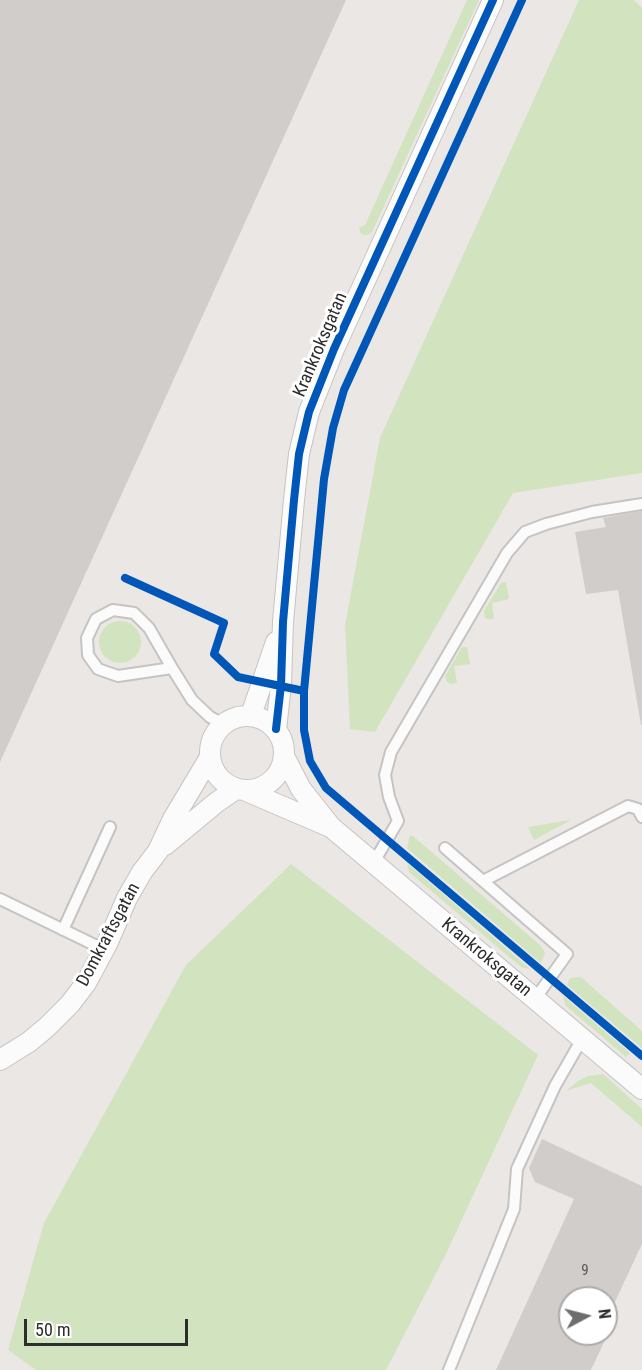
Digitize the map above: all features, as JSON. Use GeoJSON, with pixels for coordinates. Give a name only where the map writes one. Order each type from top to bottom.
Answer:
{"type":"FeatureCollection","features":[{"type":"Feature","properties":{"kind":"street","name":"Krankroksgatan"},"geometry":{"type":"LineString","coordinates":[[276,729],[294,500],[299,454],[309,412],[334,349],[493,0]]}},
{"type":"Feature","properties":{"kind":"street","name":"Krankroksgatan"},"geometry":{"type":"LineString","coordinates":[[250,716],[283,622]]}},
{"type":"Feature","properties":{"kind":"street"},"geometry":{"type":"LineString","coordinates":[[250,716],[265,720],[276,729],[283,742],[284,756],[280,770],[271,781],[258,788],[240,789],[224,782],[214,771],[210,757],[212,739],[223,724],[236,717],[250,716]]}},
{"type":"Feature","properties":{"kind":"street","name":"Krankroksgatan"},"geometry":{"type":"LineString","coordinates":[[284,756],[301,789],[331,827],[642,1089]]}},
{"type":"Feature","properties":{"kind":"street","name":"Domkraftsgatan"},"geometry":{"type":"LineString","coordinates":[[0,1060],[38,1035],[70,1004],[86,983],[105,950],[127,898],[158,851],[210,757]]}},
{"type":"Feature","properties":{"kind":"street","name":"Krankroksgatan"},"geometry":{"type":"LineString","coordinates":[[240,789],[331,827]]}},
{"type":"Feature","properties":{"kind":"street","name":"Domkraftsgatan"},"geometry":{"type":"LineString","coordinates":[[158,851],[217,802],[240,789]]}},
{"type":"Feature","properties":{"kind":"lane"},"geometry":{"type":"LineString","coordinates":[[374,862],[398,820],[389,797],[385,775],[391,752],[507,553],[525,532],[546,524],[592,512],[642,504]]}},
{"type":"Feature","properties":{"kind":"lane"},"geometry":{"type":"LineString","coordinates":[[172,668],[118,676],[98,669],[88,655],[87,638],[96,619],[113,610],[134,613],[149,628],[192,700],[210,717],[223,724]]}},
{"type":"Feature","properties":{"kind":"lane"},"geometry":{"type":"LineString","coordinates":[[483,881],[628,806],[638,809],[642,817]]}},
{"type":"Feature","properties":{"kind":"lane"},"geometry":{"type":"LineString","coordinates":[[63,930],[110,827]]}},
{"type":"Feature","properties":{"kind":"lane"},"geometry":{"type":"LineString","coordinates":[[445,848],[567,954],[535,999]]}},
{"type":"Feature","properties":{"kind":"lane"},"geometry":{"type":"LineString","coordinates":[[0,899],[105,950]]}},
{"type":"Feature","properties":{"kind":"lane"},"geometry":{"type":"LineString","coordinates":[[448,1370],[514,1209],[517,1169],[555,1086],[582,1039]]}},
{"type":"Feature","properties":{"kind":"green space"},"geometry":{"type":"Polygon","coordinates":[[[467,0],[479,0],[372,232],[367,235],[361,234],[359,228],[365,225],[467,0]]]}},
{"type":"Feature","properties":{"kind":"green space"},"geometry":{"type":"Polygon","coordinates":[[[579,0],[634,0],[642,8],[642,473],[513,493],[375,732],[350,729],[345,625],[380,438],[579,0]]]}},
{"type":"Feature","properties":{"kind":"green space"},"geometry":{"type":"Polygon","coordinates":[[[506,582],[509,599],[492,603],[494,619],[485,618],[484,611],[501,583],[506,582]]]}},
{"type":"Feature","properties":{"kind":"green space"},"geometry":{"type":"Polygon","coordinates":[[[120,621],[128,622],[135,627],[140,634],[140,650],[135,657],[128,662],[120,663],[112,662],[105,657],[100,650],[99,642],[100,634],[105,627],[112,622],[120,621]]]}},
{"type":"Feature","properties":{"kind":"green space"},"geometry":{"type":"Polygon","coordinates":[[[462,647],[467,647],[470,664],[454,666],[457,683],[450,684],[445,676],[462,647]]]}},
{"type":"Feature","properties":{"kind":"green space"},"geometry":{"type":"Polygon","coordinates":[[[571,820],[534,840],[528,827],[571,820]]]}},
{"type":"Feature","properties":{"kind":"green space"},"geometry":{"type":"Polygon","coordinates":[[[410,835],[540,945],[545,953],[541,963],[407,848],[410,835]]]}},
{"type":"Feature","properties":{"kind":"green space"},"geometry":{"type":"Polygon","coordinates":[[[407,863],[530,969],[521,967],[409,872],[407,863]]]}},
{"type":"Feature","properties":{"kind":"green space"},"geometry":{"type":"Polygon","coordinates":[[[291,864],[538,1055],[446,1254],[386,1370],[36,1370],[8,1350],[44,1223],[186,965],[291,864]]]}},
{"type":"Feature","properties":{"kind":"green space"},"geometry":{"type":"Polygon","coordinates":[[[581,977],[642,1031],[642,1048],[567,985],[570,978],[581,977]]]}},
{"type":"Feature","properties":{"kind":"green space"},"geometry":{"type":"Polygon","coordinates":[[[563,996],[630,1053],[626,1057],[565,1005],[563,996]]]}},
{"type":"Feature","properties":{"kind":"green space"},"geometry":{"type":"Polygon","coordinates":[[[603,1074],[642,1109],[642,1127],[591,1083],[566,1091],[588,1076],[603,1074]]]}},
{"type":"Feature","properties":{"kind":"building"},"geometry":{"type":"Polygon","coordinates":[[[0,0],[346,0],[0,762],[0,0]]]}},
{"type":"Feature","properties":{"kind":"building"},"geometry":{"type":"Polygon","coordinates":[[[642,511],[641,725],[618,590],[586,594],[575,532],[606,527],[603,518],[642,511]]]}},
{"type":"Feature","properties":{"kind":"building"},"geometry":{"type":"Polygon","coordinates":[[[542,1139],[642,1186],[642,1244],[618,1295],[618,1286],[558,1286],[558,1346],[602,1346],[591,1370],[496,1370],[574,1199],[535,1182],[529,1168],[542,1139]]]}},
{"type":"Feature","properties":{"kind":"cycle path"},"geometry":{"type":"LineString","coordinates":[[276,729],[294,500],[299,454],[309,412],[334,349],[493,0]]}},
{"type":"Feature","properties":{"kind":"cycle path"},"geometry":{"type":"LineString","coordinates":[[522,0],[344,390],[333,428],[324,479],[304,691],[304,730],[310,761],[326,788],[642,1056]]}},
{"type":"Feature","properties":{"kind":"cycle path"},"geometry":{"type":"LineString","coordinates":[[125,578],[224,623],[214,654],[238,677],[304,691]]}}]}
